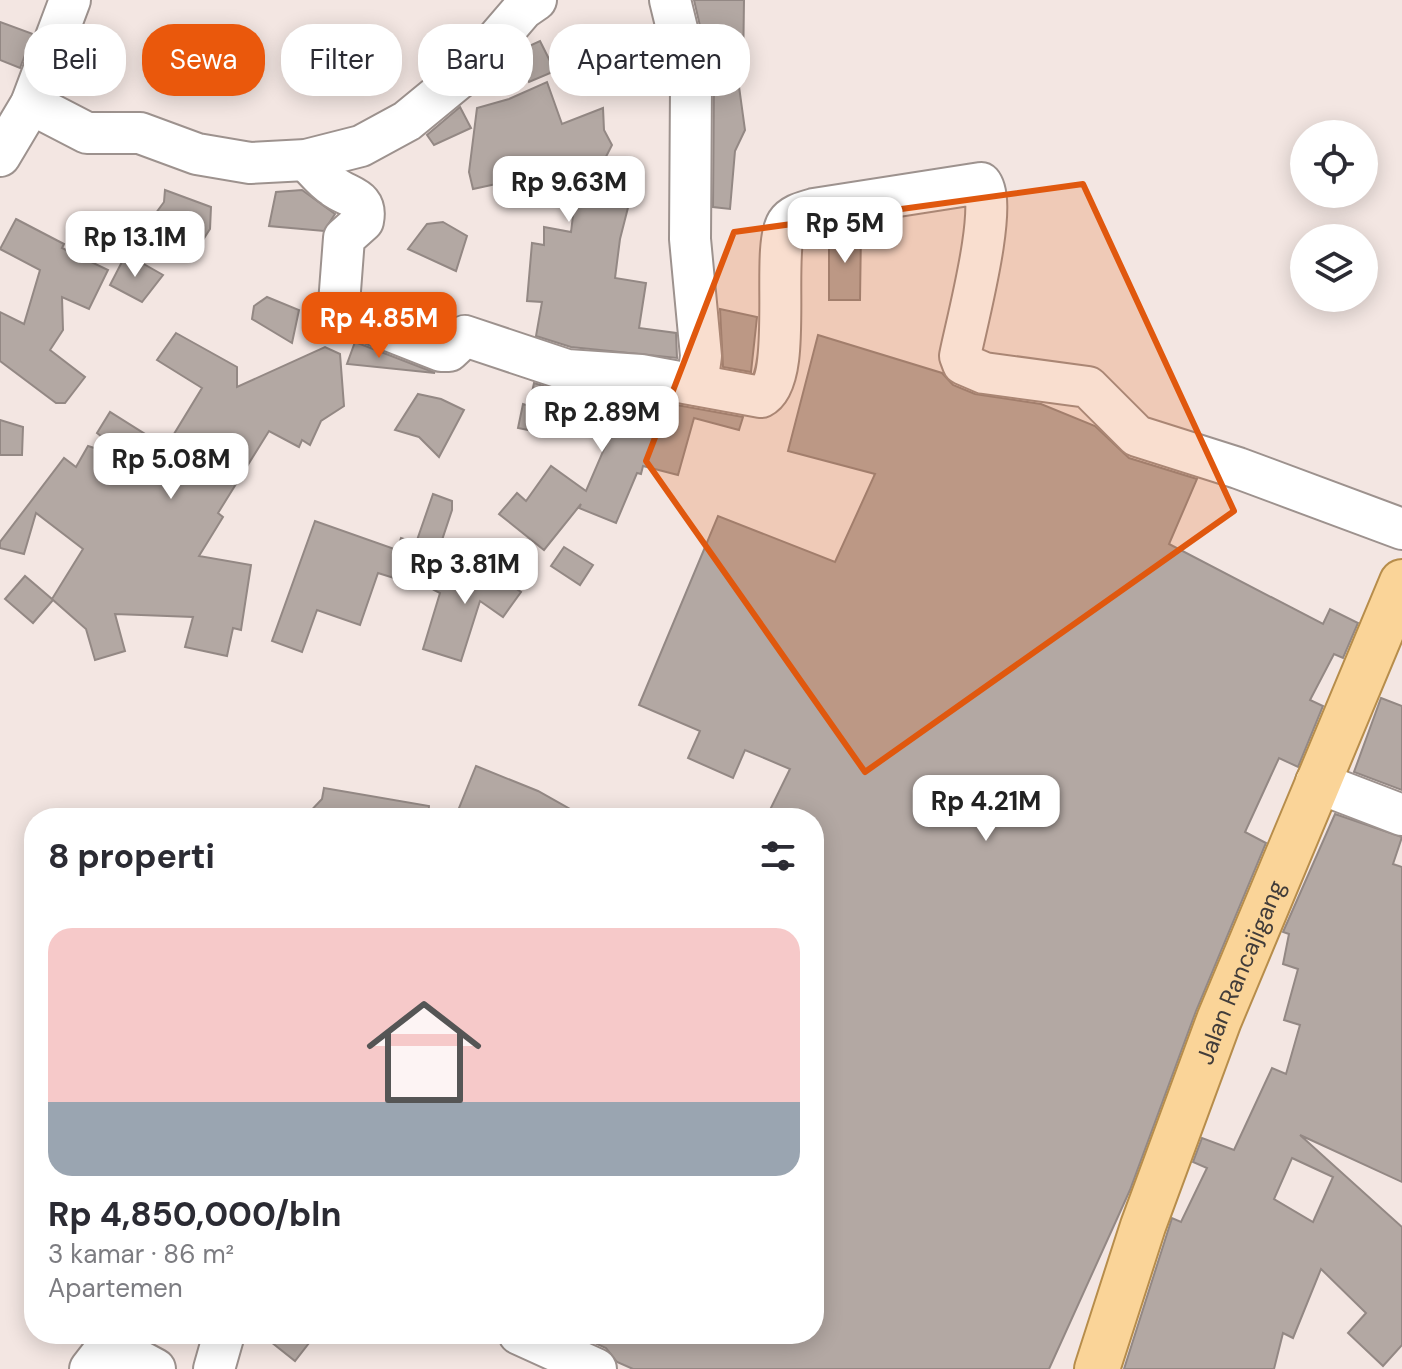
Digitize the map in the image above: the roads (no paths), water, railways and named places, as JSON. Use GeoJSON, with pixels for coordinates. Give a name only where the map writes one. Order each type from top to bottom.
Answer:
{"type":"FeatureCollection","features":[{"type":"Feature","properties":{"kind":"main road","name":"Jalan Rancajigang"},"geometry":{"type":"LineString","coordinates":[[1097,1369],[1143,1226],[1219,1020],[1402,582]]}},
{"type":"Feature","properties":{"kind":"street"},"geometry":{"type":"LineString","coordinates":[[0,156],[31,104],[70,0]]}},
{"type":"Feature","properties":{"kind":"street"},"geometry":{"type":"LineString","coordinates":[[31,104],[87,133],[140,133],[197,154],[250,163],[306,160],[361,146],[407,121],[474,66],[503,30],[536,0]]}},
{"type":"Feature","properties":{"kind":"street"},"geometry":{"type":"LineString","coordinates":[[670,0],[691,86],[690,239],[701,356],[697,385]]}},
{"type":"Feature","properties":{"kind":"street"},"geometry":{"type":"LineString","coordinates":[[306,160],[334,187],[360,199],[364,207],[363,221],[347,234],[342,249],[339,304],[352,316],[441,351],[449,351],[465,336],[567,370],[641,375],[761,397],[771,389],[783,293],[782,244],[786,224],[794,216],[814,209],[978,182],[987,192],[986,221],[960,356],[966,367],[984,373],[1088,387],[1137,436],[1252,473],[1402,529]]}},
{"type":"Feature","properties":{"kind":"street"},"geometry":{"type":"LineString","coordinates":[[1316,782],[1402,815]]}},
{"type":"Feature","properties":{"kind":"street"},"geometry":{"type":"LineString","coordinates":[[214,1369],[221,1344]]}},
{"type":"Feature","properties":{"kind":"street"},"geometry":{"type":"LineString","coordinates":[[541,1344],[596,1369]]}},
{"type":"Feature","properties":{"kind":"street"},"geometry":{"type":"LineString","coordinates":[[90,1369],[104,1351],[114,1347],[155,1369]]}}]}
